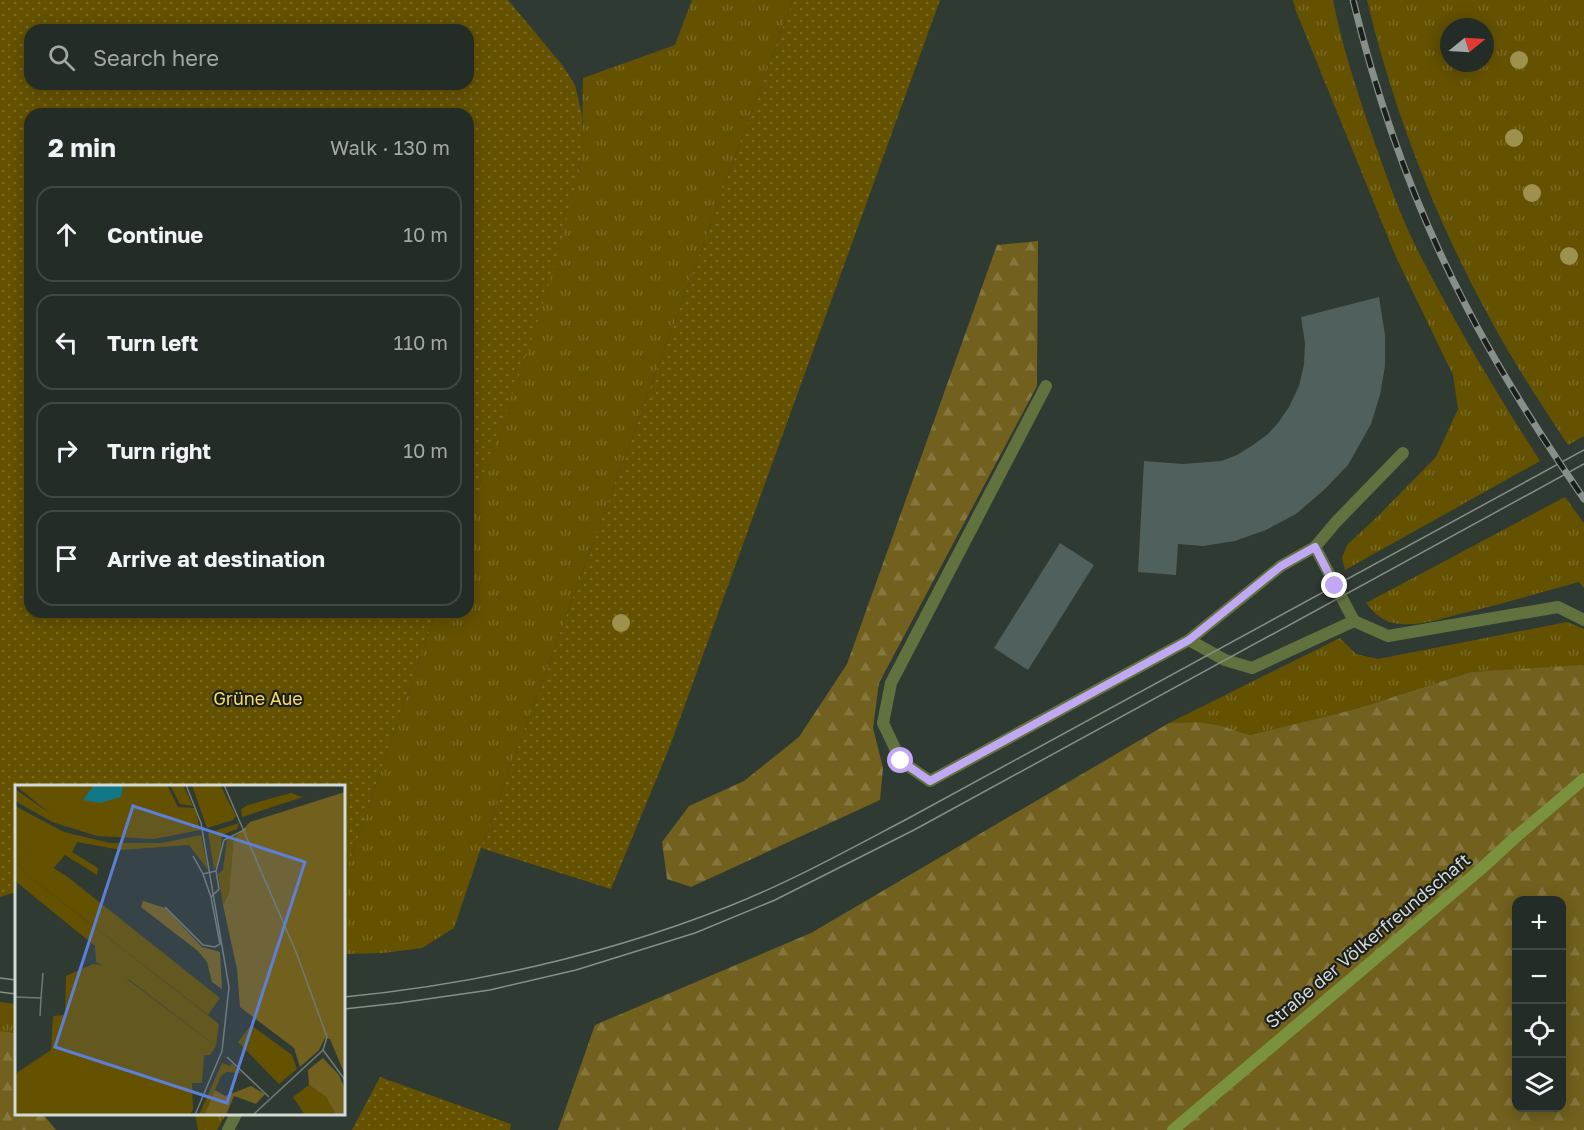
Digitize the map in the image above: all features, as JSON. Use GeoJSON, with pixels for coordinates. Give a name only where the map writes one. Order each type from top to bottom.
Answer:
{"type":"FeatureCollection","features":[{"type":"Feature","properties":{"kind":"main road","name":"Straße der Völkerfreundschaft"},"geometry":{"type":"LineString","coordinates":[[1173,1130],[1481,869],[1584,778]]}},
{"type":"Feature","properties":{"kind":"lane"},"geometry":{"type":"LineString","coordinates":[[1046,386],[891,683],[882,723],[901,761],[930,781],[1189,640],[1281,566],[1315,547],[1403,453]]}},
{"type":"Feature","properties":{"kind":"lane"},"geometry":{"type":"LineString","coordinates":[[1315,547],[1354,621],[1388,636],[1558,607],[1584,620]]}},
{"type":"Feature","properties":{"kind":"lane"},"geometry":{"type":"LineString","coordinates":[[1189,640],[1225,660],[1252,668],[1354,621]]}},
{"type":"Feature","properties":{"kind":"lane"},"geometry":{"type":"LineString","coordinates":[[228,1130],[235,1115]]}},
{"type":"Feature","properties":{"kind":"green space","name":"Grüne Aue"},"geometry":{"type":"Polygon","coordinates":[[[0,0],[508,0],[563,66],[575,85],[582,115],[582,148],[579,172],[554,268],[474,504],[474,108],[24,108],[24,618],[434,618],[345,874],[345,785],[15,785],[15,892],[0,897],[0,0]]]}},
{"type":"Feature","properties":{"kind":"green space"},"geometry":{"type":"Polygon","coordinates":[[[692,0],[793,0],[481,848],[454,928],[422,948],[383,953],[345,954],[345,874],[434,618],[474,618],[474,502],[579,172],[582,146],[583,78],[675,45],[692,0]]]}},
{"type":"Feature","properties":{"kind":"green space"},"geometry":{"type":"Polygon","coordinates":[[[793,0],[940,0],[670,746],[611,889],[481,848],[793,0]]]}},
{"type":"Feature","properties":{"kind":"green space"},"geometry":{"type":"Polygon","coordinates":[[[1293,0],[1333,0],[1345,51],[1361,102],[1397,205],[1409,232],[1459,328],[1540,461],[1345,570],[1342,558],[1347,545],[1436,457],[1458,409],[1453,375],[1396,257],[1293,0]]]}},
{"type":"Feature","properties":{"kind":"green space"},"geometry":{"type":"Polygon","coordinates":[[[1367,0],[1584,0],[1584,436],[1568,445],[1506,347],[1468,276],[1417,161],[1389,81],[1367,0]]]}},
{"type":"Feature","properties":{"kind":"green space"},"geometry":{"type":"Polygon","coordinates":[[[1038,241],[1037,386],[879,683],[873,728],[883,768],[880,800],[691,887],[667,879],[662,842],[689,806],[744,781],[799,737],[847,664],[997,245],[1038,241]]]}},
{"type":"Feature","properties":{"kind":"green space"},"geometry":{"type":"Polygon","coordinates":[[[1565,497],[1584,523],[1584,588],[1579,582],[1417,624],[1387,621],[1366,603],[1565,497]]]}},
{"type":"Feature","properties":{"kind":"green space"},"geometry":{"type":"Polygon","coordinates":[[[1567,622],[1584,629],[1584,666],[1471,672],[1352,710],[1250,735],[1218,725],[1198,722],[1169,723],[1340,638],[1356,654],[1378,659],[1567,622]]]}},
{"type":"Feature","properties":{"kind":"green space"},"geometry":{"type":"Polygon","coordinates":[[[1584,666],[1584,1130],[558,1130],[595,1025],[811,933],[1169,723],[1198,722],[1218,725],[1250,735],[1352,710],[1471,672],[1584,666]]]}},
{"type":"Feature","properties":{"kind":"green space"},"geometry":{"type":"Polygon","coordinates":[[[0,1002],[15,1004],[15,1033],[0,1031],[0,1002]]]}},
{"type":"Feature","properties":{"kind":"green space"},"geometry":{"type":"Polygon","coordinates":[[[0,1031],[15,1033],[15,1115],[44,1115],[56,1130],[0,1130],[0,1031]]]}},
{"type":"Feature","properties":{"kind":"green space"},"geometry":{"type":"Polygon","coordinates":[[[380,1077],[511,1124],[510,1130],[352,1130],[380,1077]]]}},
{"type":"Feature","properties":{"kind":"green space"},"geometry":{"type":"Polygon","coordinates":[[[195,1115],[225,1115],[217,1130],[198,1130],[195,1115]]]}},
{"type":"Feature","properties":{"kind":"building"},"geometry":{"type":"Polygon","coordinates":[[[1379,297],[1385,335],[1385,366],[1380,395],[1371,424],[1348,465],[1296,514],[1266,530],[1235,541],[1203,546],[1178,544],[1176,575],[1138,572],[1144,461],[1183,464],[1221,461],[1253,445],[1278,423],[1299,386],[1304,364],[1305,343],[1301,317],[1379,297]]]}},
{"type":"Feature","properties":{"kind":"building"},"geometry":{"type":"Polygon","coordinates":[[[1060,543],[1094,565],[1028,670],[994,648],[1060,543]]]}},
{"type":"Feature","properties":{"kind":"tram line"},"geometry":{"type":"LineString","coordinates":[[345,997],[443,984],[589,953],[685,923],[777,886],[907,819],[1584,450]]}},
{"type":"Feature","properties":{"kind":"tram line"},"geometry":{"type":"LineString","coordinates":[[345,1009],[490,990],[576,970],[695,933],[775,900],[914,830],[1584,464]]}},
{"type":"Feature","properties":{"kind":"tram line"},"geometry":{"type":"LineString","coordinates":[[0,978],[15,980]]}},
{"type":"Feature","properties":{"kind":"tram line"},"geometry":{"type":"LineString","coordinates":[[0,992],[15,994]]}},
{"type":"Feature","properties":{"kind":"railway"},"geometry":{"type":"LineString","coordinates":[[1353,0],[1374,77],[1399,153],[1445,264],[1476,326],[1505,376],[1584,499]]}},
{"type":"Feature","properties":{"kind":"route"},"geometry":{"type":"LineString","coordinates":[[901,761],[930,781],[1189,640],[1281,566],[1315,547],[1335,586]]}}]}
